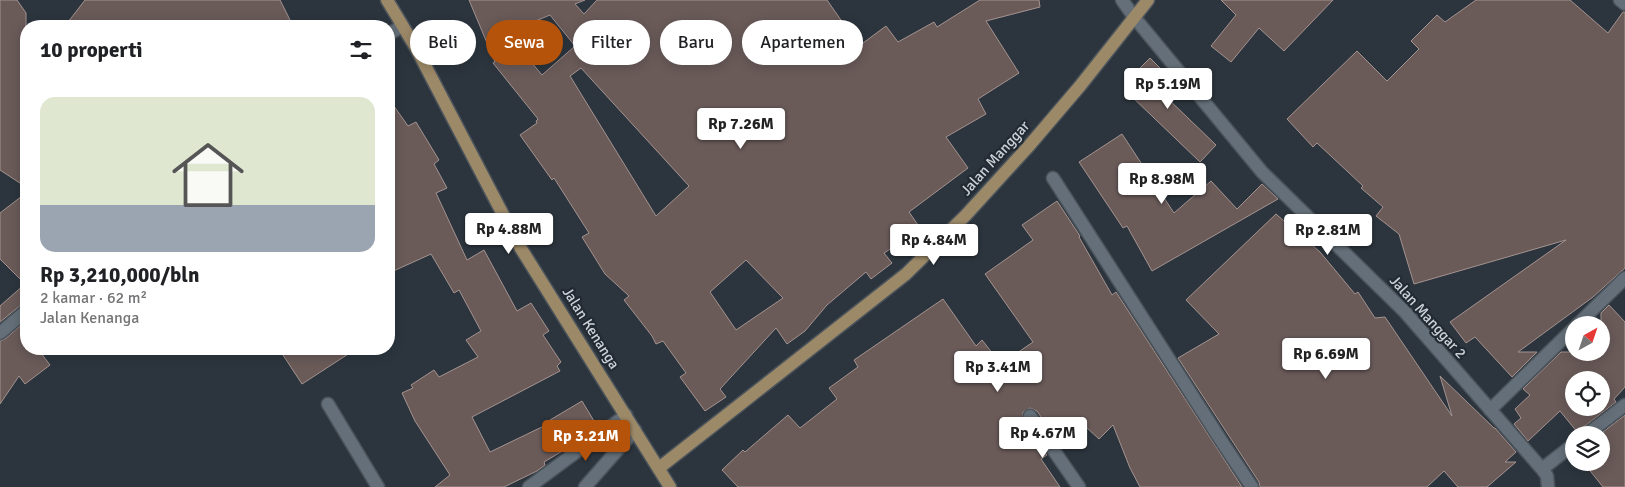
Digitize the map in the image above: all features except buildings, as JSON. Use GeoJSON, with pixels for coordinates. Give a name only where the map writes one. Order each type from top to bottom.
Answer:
{"type":"FeatureCollection","features":[{"type":"Feature","properties":{"kind":"main road","name":"Jalan Kenanga"},"geometry":{"type":"LineString","coordinates":[[387,0],[416,48],[520,247],[670,487]]}},
{"type":"Feature","properties":{"kind":"main road","name":"Jalan Manggar"},"geometry":{"type":"LineString","coordinates":[[659,468],[906,274],[966,215],[1028,148],[1148,0]]}},
{"type":"Feature","properties":{"kind":"street","name":"Jalan Manggar 2"},"geometry":{"type":"LineString","coordinates":[[1122,0],[1262,172],[1404,312],[1542,469],[1547,476],[1548,487]]}},
{"type":"Feature","properties":{"kind":"street"},"geometry":{"type":"LineString","coordinates":[[1620,0],[1625,4]]}},
{"type":"Feature","properties":{"kind":"street"},"geometry":{"type":"LineString","coordinates":[[395,30],[402,26]]}},
{"type":"Feature","properties":{"kind":"street"},"geometry":{"type":"LineString","coordinates":[[1054,178],[1252,487]]}},
{"type":"Feature","properties":{"kind":"street"},"geometry":{"type":"LineString","coordinates":[[1586,316],[1625,278]]}},
{"type":"Feature","properties":{"kind":"street"},"geometry":{"type":"LineString","coordinates":[[0,332],[20,316]]}},
{"type":"Feature","properties":{"kind":"street"},"geometry":{"type":"LineString","coordinates":[[1490,410],[1565,337]]}},
{"type":"Feature","properties":{"kind":"street"},"geometry":{"type":"LineString","coordinates":[[328,404],[378,487]]}},
{"type":"Feature","properties":{"kind":"street"},"geometry":{"type":"LineString","coordinates":[[1598,426],[1625,405]]}},
{"type":"Feature","properties":{"kind":"street"},"geometry":{"type":"LineString","coordinates":[[529,487],[626,415]]}},
{"type":"Feature","properties":{"kind":"street"},"geometry":{"type":"LineString","coordinates":[[1030,416],[1079,487]]}},
{"type":"Feature","properties":{"kind":"street"},"geometry":{"type":"LineString","coordinates":[[585,487],[635,430]]}},
{"type":"Feature","properties":{"kind":"street"},"geometry":{"type":"LineString","coordinates":[[1542,469],[1565,451]]}}]}
